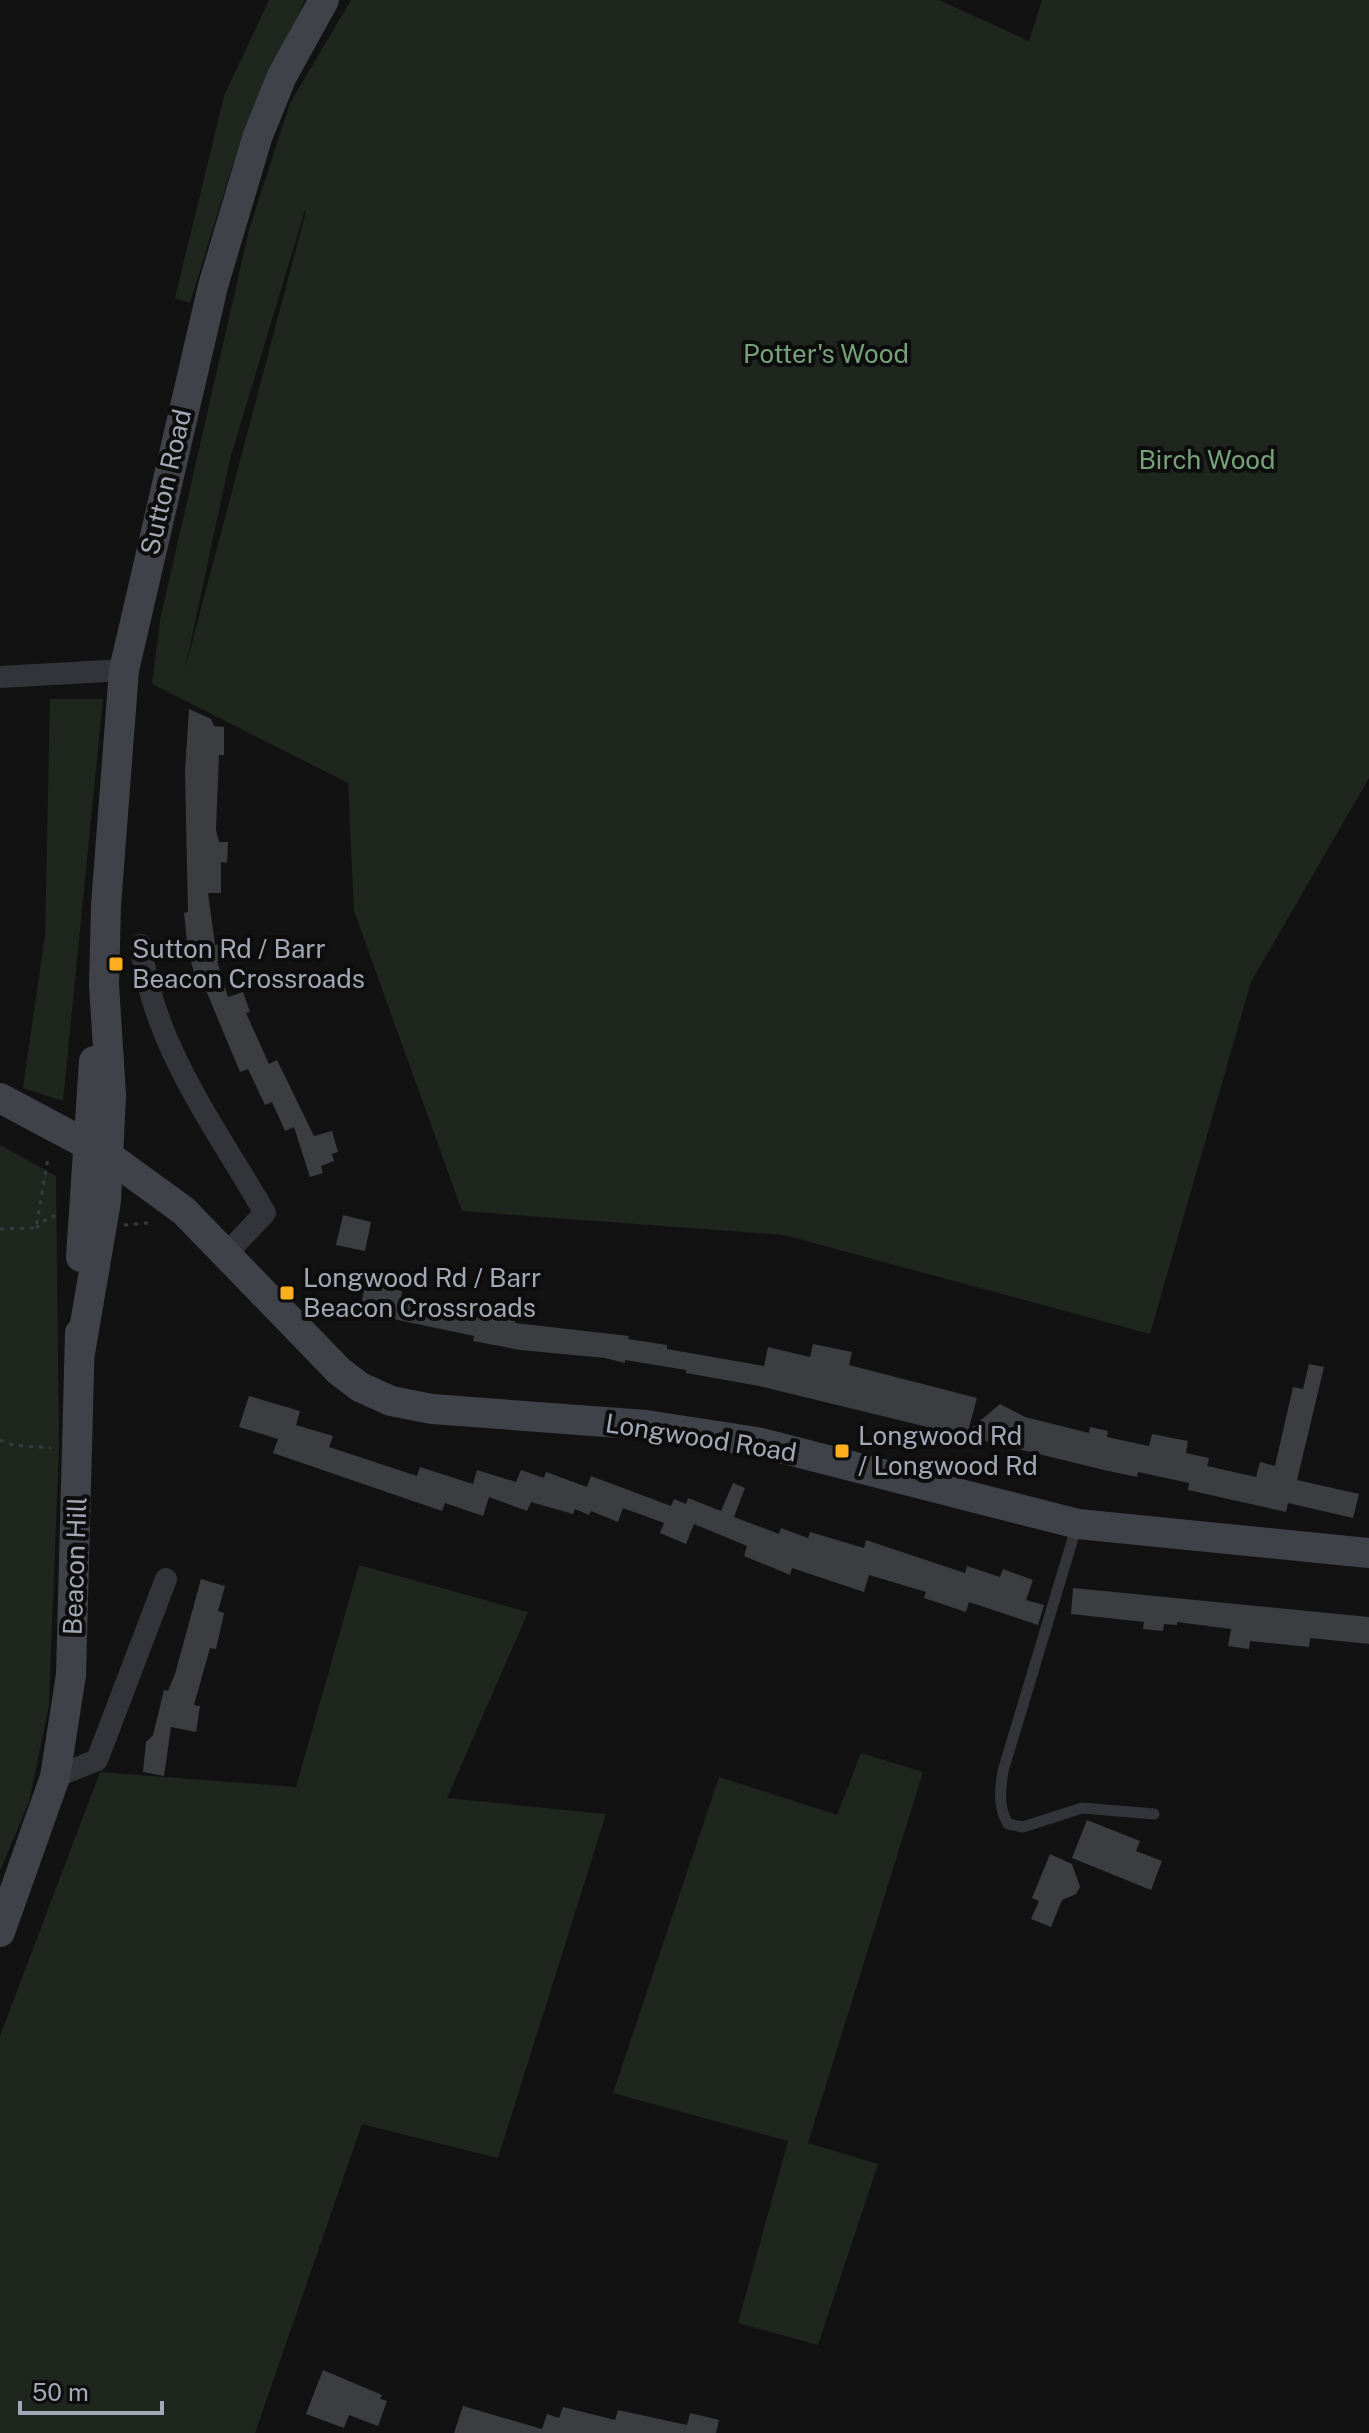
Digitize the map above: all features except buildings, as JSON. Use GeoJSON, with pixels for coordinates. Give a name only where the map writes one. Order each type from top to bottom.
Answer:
{"type":"FeatureCollection","features":[{"type":"Feature","properties":{"kind":"main road","name":"Sutton Road"},"geometry":{"type":"LineString","coordinates":[[96,1162],[115,744],[124,670],[222,256],[262,126],[282,76],[324,0]]}},
{"type":"Feature","properties":{"kind":"main road"},"geometry":{"type":"LineString","coordinates":[[0,1098],[96,1162]]}},
{"type":"Feature","properties":{"kind":"main road"},"geometry":{"type":"LineString","coordinates":[[0,1118],[96,1162]]}},
{"type":"Feature","properties":{"kind":"main road","name":"Longwood Road"},"geometry":{"type":"LineString","coordinates":[[96,1162],[184,1211],[339,1371],[360,1387],[391,1401],[432,1409],[646,1425],[757,1442],[1078,1524],[1369,1553]]}},
{"type":"Feature","properties":{"kind":"main road","name":"Beacon Hill"},"geometry":{"type":"LineString","coordinates":[[0,1932],[55,1777],[71,1675],[80,1353],[96,1162]]}},
{"type":"Feature","properties":{"kind":"street"},"geometry":{"type":"LineString","coordinates":[[0,677],[124,670]]}},
{"type":"Feature","properties":{"kind":"street"},"geometry":{"type":"LineString","coordinates":[[141,945],[145,985],[162,1034],[265,1213],[226,1254]]}},
{"type":"Feature","properties":{"kind":"street"},"geometry":{"type":"LineString","coordinates":[[55,1777],[97,1760],[166,1579]]}},
{"type":"Feature","properties":{"kind":"lane"},"geometry":{"type":"LineString","coordinates":[[1078,1524],[1003,1771],[1000,1796],[1003,1815],[1008,1824],[1023,1827],[1082,1808],[1154,1814]]}},
{"type":"Feature","properties":{"kind":"path"},"geometry":{"type":"LineString","coordinates":[[36,1228],[48,1158]]}},
{"type":"Feature","properties":{"kind":"path"},"geometry":{"type":"LineString","coordinates":[[0,1229],[36,1228],[50,1216],[65,1217]]}},
{"type":"Feature","properties":{"kind":"path"},"geometry":{"type":"LineString","coordinates":[[119,1224],[133,1227],[148,1223]]}},
{"type":"Feature","properties":{"kind":"path"},"geometry":{"type":"LineString","coordinates":[[0,1440],[13,1445],[79,1451]]}},
{"type":"Feature","properties":{"kind":"green space"},"geometry":{"type":"Polygon","coordinates":[[[269,0],[305,0],[242,135],[190,303],[175,298],[224,96],[269,0]]]}},
{"type":"Feature","properties":{"kind":"green space"},"geometry":{"type":"Polygon","coordinates":[[[351,0],[939,0],[1029,41],[1042,0],[1369,0],[1369,778],[1251,982],[1150,1334],[784,1235],[462,1211],[354,911],[348,783],[152,684],[160,620],[249,230],[290,103],[351,0]],[[306,211],[230,459],[185,669],[306,211]]]}},
{"type":"Feature","properties":{"kind":"green space"},"geometry":{"type":"Polygon","coordinates":[[[50,699],[103,699],[63,1101],[23,1088],[45,935],[50,699]]]}},
{"type":"Feature","properties":{"kind":"green space"},"geometry":{"type":"Polygon","coordinates":[[[0,1145],[56,1176],[59,1446],[49,1705],[29,1802],[0,1871],[0,1145]]]}},
{"type":"Feature","properties":{"kind":"green space"},"geometry":{"type":"Polygon","coordinates":[[[359,1565],[528,1612],[447,1798],[606,1814],[498,2158],[362,2124],[255,2433],[0,2433],[0,2036],[100,1772],[296,1787],[359,1565]]]}},
{"type":"Feature","properties":{"kind":"green space"},"geometry":{"type":"Polygon","coordinates":[[[861,1753],[923,1772],[808,2143],[878,2164],[818,2345],[738,2323],[788,2141],[613,2093],[719,1777],[837,1815],[861,1753]]]}},
{"type":"Feature","properties":{"kind":"place","name":"Sutton Rd / Barr Beacon Crossroads"},"geometry":{"type":"Point","coordinates":[116,964]}},
{"type":"Feature","properties":{"kind":"place","name":"Longwood Rd / Barr Beacon Crossroads"},"geometry":{"type":"Point","coordinates":[287,1293]}},
{"type":"Feature","properties":{"kind":"place","name":"Longwood Rd / Longwood Rd"},"geometry":{"type":"Point","coordinates":[842,1451]}},
{"type":"Feature","properties":{"kind":"park label","name":"Potter's Wood"},"geometry":{"type":"Point","coordinates":[826,354]}},
{"type":"Feature","properties":{"kind":"park label","name":"Birch Wood"},"geometry":{"type":"Point","coordinates":[1207,460]}}]}
